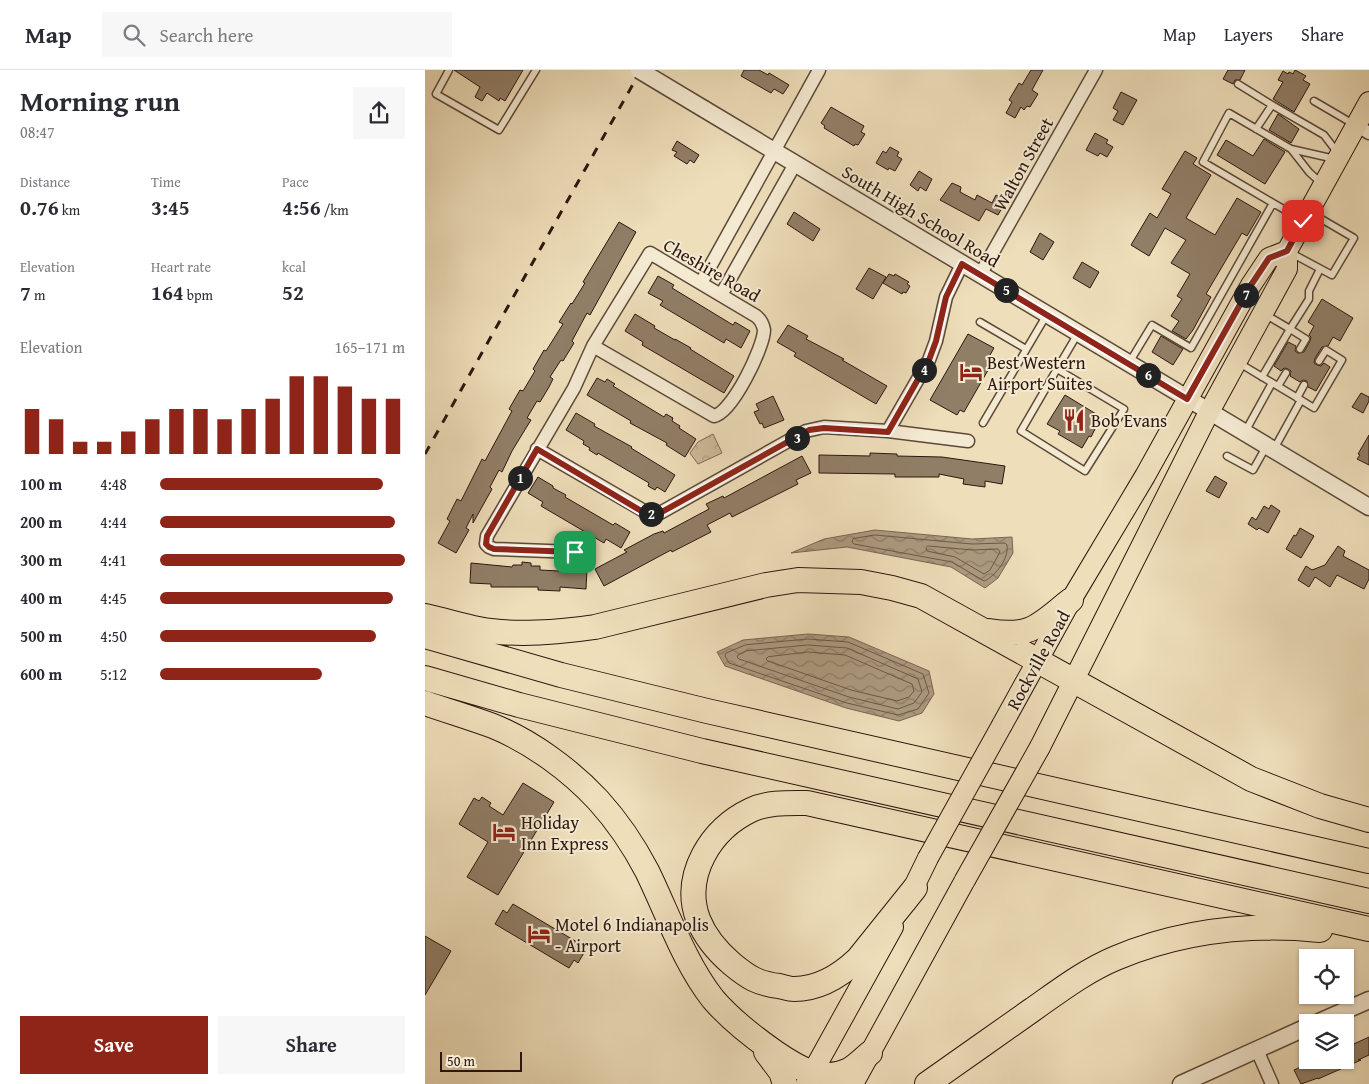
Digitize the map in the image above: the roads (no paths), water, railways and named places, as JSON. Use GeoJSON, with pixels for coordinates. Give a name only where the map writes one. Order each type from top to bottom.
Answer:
{"type":"FeatureCollection","features":[{"type":"Feature","properties":{"kind":"highway"},"geometry":{"type":"LineString","coordinates":[[425,616],[480,629],[539,632],[572,630],[595,626],[765,585],[798,580],[861,582],[892,588],[921,596],[1251,779],[1320,806],[1369,820]]}},
{"type":"Feature","properties":{"kind":"highway"},"geometry":{"type":"LineString","coordinates":[[978,629],[1008,634],[1026,632],[1039,625],[1071,600]]}},
{"type":"Feature","properties":{"kind":"highway"},"geometry":{"type":"LineString","coordinates":[[425,636],[561,675],[699,709],[1369,861]]}},
{"type":"Feature","properties":{"kind":"highway"},"geometry":{"type":"LineString","coordinates":[[425,678],[519,705],[702,751],[1369,902]]}},
{"type":"Feature","properties":{"kind":"highway"},"geometry":{"type":"LineString","coordinates":[[425,704],[494,727],[518,739],[561,767],[597,800],[638,854],[699,978],[726,1014],[758,1041],[794,1065],[809,1079],[849,1070],[870,1053]]}},
{"type":"Feature","properties":{"kind":"highway"},"geometry":{"type":"LineString","coordinates":[[915,888],[858,960],[822,984],[808,988],[793,989],[761,984],[743,974],[724,958],[709,941],[698,919],[694,900],[694,878],[701,857],[713,839],[729,823],[751,809],[780,803],[807,803],[1369,929]]}},
{"type":"Feature","properties":{"kind":"highway"},"geometry":{"type":"LineString","coordinates":[[927,1084],[1079,977],[1115,958],[1145,947],[1181,937],[1250,927],[1288,927],[1369,935]]}},
{"type":"Feature","properties":{"kind":"highway"},"geometry":{"type":"LineString","coordinates":[[758,1041],[776,1065],[785,1084]]}},
{"type":"Feature","properties":{"kind":"main road"},"geometry":{"type":"LineString","coordinates":[[853,1084],[1040,747],[1209,412],[1287,269],[1287,251],[1305,216],[1338,157],[1362,129],[1369,102]]}},
{"type":"Feature","properties":{"kind":"main road","name":"Rockville Road"},"geometry":{"type":"LineString","coordinates":[[809,1079],[915,888],[928,858],[1071,600],[1145,476],[1251,285],[1269,258],[1287,251]]}},
{"type":"Feature","properties":{"kind":"street","name":"South High School Road"},"geometry":{"type":"LineString","coordinates":[[639,70],[1369,507]]}},
{"type":"Feature","properties":{"kind":"street"},"geometry":{"type":"LineString","coordinates":[[701,283],[819,70]]}},
{"type":"Feature","properties":{"kind":"street","name":"Walton Street"},"geometry":{"type":"LineString","coordinates":[[980,275],[1096,70]]}},
{"type":"Feature","properties":{"kind":"street"},"geometry":{"type":"LineString","coordinates":[[721,295],[795,164]]}},
{"type":"Feature","properties":{"kind":"street","name":"Cheshire Road"},"geometry":{"type":"LineString","coordinates":[[575,552],[494,549],[486,544],[487,536],[574,388],[593,346],[650,253],[757,317],[763,324],[764,331],[749,371],[732,402],[720,415],[711,415],[593,346]]}},
{"type":"Feature","properties":{"kind":"street"},"geometry":{"type":"LineString","coordinates":[[888,432],[929,360],[936,341],[946,297],[962,264]]}},
{"type":"Feature","properties":{"kind":"street"},"geometry":{"type":"LineString","coordinates":[[537,449],[643,512],[651,514],[660,513],[809,430],[824,428],[888,432],[968,441]]}},
{"type":"Feature","properties":{"kind":"street"},"geometry":{"type":"LineString","coordinates":[[1337,1014],[1369,1000]]}},
{"type":"Feature","properties":{"kind":"street"},"geometry":{"type":"LineString","coordinates":[[1181,1084],[1299,1032]]}},
{"type":"Feature","properties":{"kind":"street"},"geometry":{"type":"LineString","coordinates":[[1257,1050],[1272,1084]]}},
{"type":"Feature","properties":{"kind":"lane"},"geometry":{"type":"LineString","coordinates":[[449,70],[436,94],[499,130],[536,70]]}},
{"type":"Feature","properties":{"kind":"lane"},"geometry":{"type":"LineString","coordinates":[[1238,84],[1323,135],[1338,157]]}},
{"type":"Feature","properties":{"kind":"lane"},"geometry":{"type":"LineString","coordinates":[[1314,101],[1362,129]]}},
{"type":"Feature","properties":{"kind":"lane"},"geometry":{"type":"LineString","coordinates":[[1256,129],[1273,105]]}},
{"type":"Feature","properties":{"kind":"lane"},"geometry":{"type":"LineString","coordinates":[[1287,251],[1332,275],[1354,238],[1273,203],[1203,162],[1229,113],[1291,149],[1338,157]]}},
{"type":"Feature","properties":{"kind":"lane"},"geometry":{"type":"LineString","coordinates":[[1291,149],[1322,185]]}},
{"type":"Feature","properties":{"kind":"lane"},"geometry":{"type":"LineString","coordinates":[[1129,364],[1151,325],[1191,348],[1273,203]]}},
{"type":"Feature","properties":{"kind":"lane"},"geometry":{"type":"LineString","coordinates":[[1262,377],[1309,299],[1309,290],[1320,269]]}},
{"type":"Feature","properties":{"kind":"lane"},"geometry":{"type":"LineString","coordinates":[[1263,312],[1306,339],[1300,349]]}},
{"type":"Feature","properties":{"kind":"lane"},"geometry":{"type":"LineString","coordinates":[[983,424],[1047,314]]}},
{"type":"Feature","properties":{"kind":"lane"},"geometry":{"type":"LineString","coordinates":[[980,322],[1026,349]]}},
{"type":"Feature","properties":{"kind":"lane"},"geometry":{"type":"LineString","coordinates":[[1057,369],[1124,408],[1085,472],[1021,432],[1057,369],[1078,334]]}},
{"type":"Feature","properties":{"kind":"lane"},"geometry":{"type":"LineString","coordinates":[[1236,362],[1314,408],[1342,360],[1325,350],[1319,361]]}},
{"type":"Feature","properties":{"kind":"lane"},"geometry":{"type":"LineString","coordinates":[[1245,433],[1275,385],[1285,373]]}},
{"type":"Feature","properties":{"kind":"lane"},"geometry":{"type":"LineString","coordinates":[[1227,456],[1253,470],[1270,448],[1299,399],[1304,385]]}},
{"type":"Feature","properties":{"kind":"water"},"geometry":{"type":"Polygon","coordinates":[[[875,530],[972,539],[1012,537],[1013,553],[998,578],[985,588],[951,567],[847,547],[791,553],[824,539],[875,530]]]}},
{"type":"Feature","properties":{"kind":"water"},"geometry":{"type":"Polygon","coordinates":[[[808,634],[849,637],[929,671],[934,694],[922,713],[899,721],[846,708],[725,666],[717,652],[743,640],[808,634]]]}},
{"type":"Feature","properties":{"kind":"railway"},"geometry":{"type":"LineString","coordinates":[[425,454],[641,70]]}},
{"type":"Feature","properties":{"kind":"place","name":"Best Western Airport Suites"},"geometry":{"type":"Point","coordinates":[971,372]}},
{"type":"Feature","properties":{"kind":"place","name":"Bob Evans"},"geometry":{"type":"Point","coordinates":[1074,420]}},
{"type":"Feature","properties":{"kind":"place","name":"Holiday Inn Express"},"geometry":{"type":"Point","coordinates":[504,832]}},
{"type":"Feature","properties":{"kind":"place","name":"Motel 6 Indianapolis - Airport"},"geometry":{"type":"Point","coordinates":[539,934]}}]}
